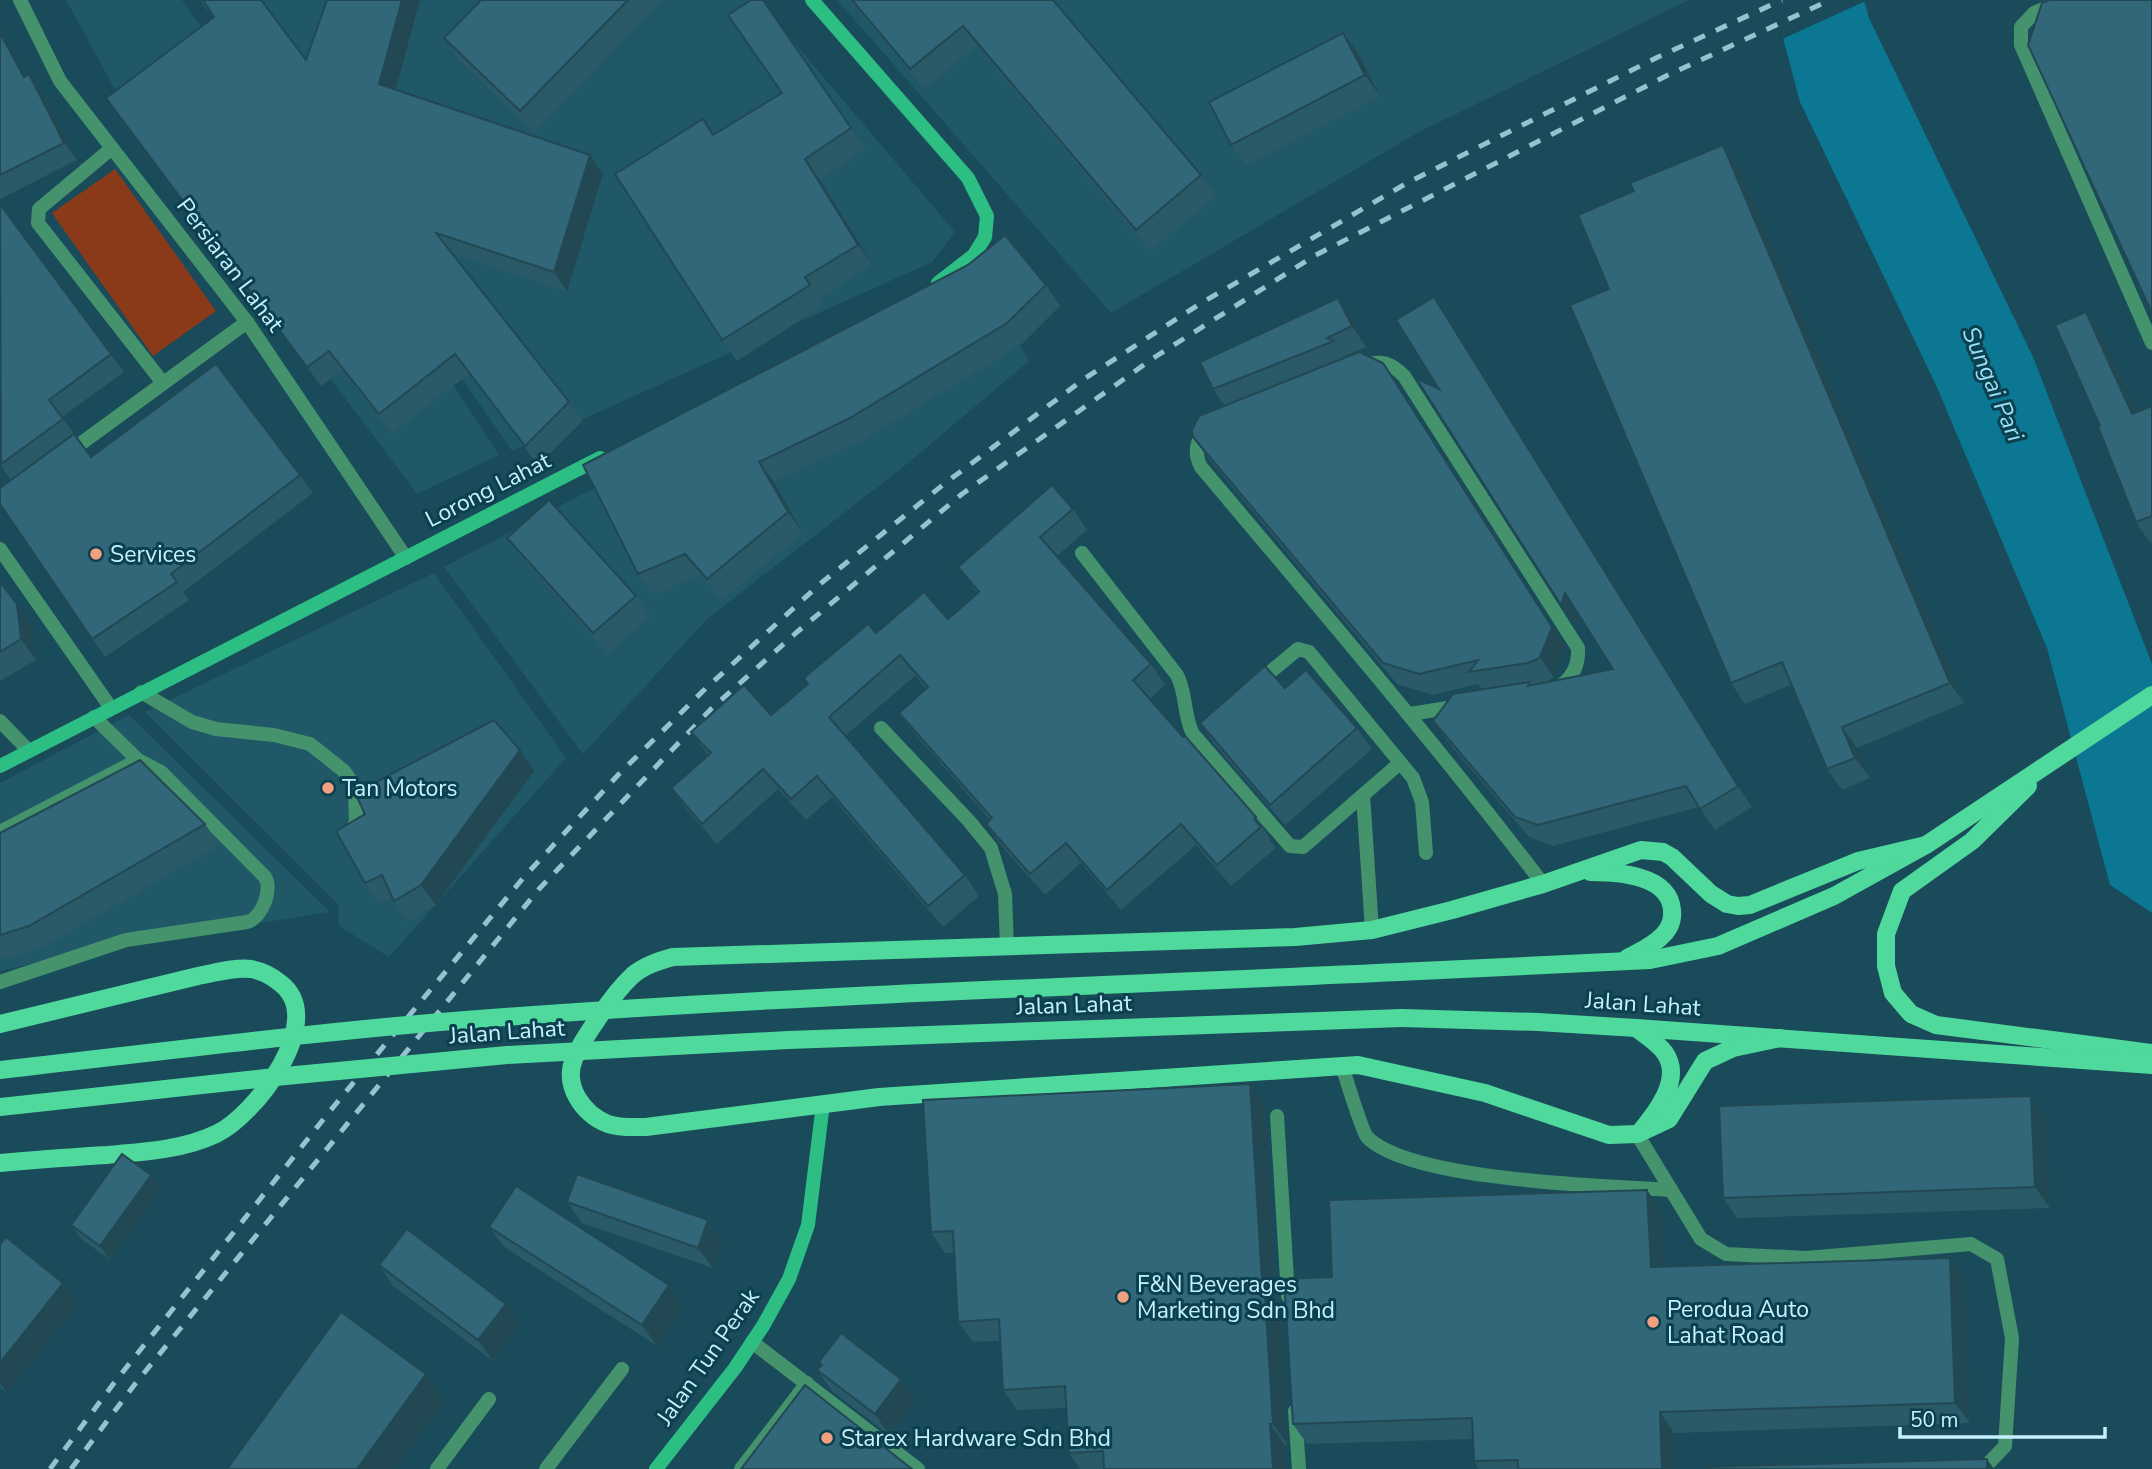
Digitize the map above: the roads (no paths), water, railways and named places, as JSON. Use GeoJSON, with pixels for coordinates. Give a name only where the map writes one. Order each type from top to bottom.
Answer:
{"type":"FeatureCollection","features":[{"type":"Feature","properties":{"kind":"main road"},"geometry":{"type":"LineString","coordinates":[[2148,1058],[1936,1025],[1911,1014],[1893,993],[1885,966],[1886,934],[1902,891],[1972,841],[2061,754],[2152,695]]}},
{"type":"Feature","properties":{"kind":"main road","name":"Jalan Lahat"},"geometry":{"type":"LineString","coordinates":[[0,1070],[502,1017],[754,1001],[1619,962],[1674,956],[1718,946],[1834,896],[1926,845],[2061,754]]}},
{"type":"Feature","properties":{"kind":"main road"},"geometry":{"type":"LineString","coordinates":[[1780,1038],[1733,1048],[1705,1062],[1698,1069],[1669,1119],[1637,1135],[1609,1136],[1485,1093],[1358,1065],[879,1097],[646,1127],[608,1124],[579,1104],[572,1082],[573,1060],[614,995],[648,965],[673,957],[1295,937],[1372,930],[1452,911],[1543,884],[1571,872],[1641,850],[1654,850],[1672,857],[1711,894],[1727,904],[1750,905],[1858,861],[1926,845]]}},
{"type":"Feature","properties":{"kind":"main road"},"geometry":{"type":"LineString","coordinates":[[1571,872],[1635,875],[1655,885],[1669,898],[1672,914],[1668,929],[1653,944],[1619,962]]}},
{"type":"Feature","properties":{"kind":"main road"},"geometry":{"type":"LineString","coordinates":[[0,1024],[198,976],[251,969],[269,975],[284,985],[294,1000],[296,1014],[295,1031],[270,1084],[255,1104],[218,1133],[169,1149],[0,1163]]}},
{"type":"Feature","properties":{"kind":"main road","name":"Jalan Lahat"},"geometry":{"type":"LineString","coordinates":[[0,1107],[507,1055],[788,1040],[1402,1018],[1538,1022],[2148,1058]]}},
{"type":"Feature","properties":{"kind":"main road"},"geometry":{"type":"LineString","coordinates":[[1636,1028],[1666,1054],[1670,1062],[1667,1091],[1654,1116],[1637,1135]]}},
{"type":"Feature","properties":{"kind":"street"},"geometry":{"type":"LineString","coordinates":[[811,0],[968,178],[986,216],[985,237],[974,255],[946,279],[921,292]]}},
{"type":"Feature","properties":{"kind":"street","name":"Lorong Lahat"},"geometry":{"type":"LineString","coordinates":[[0,766],[614,450]]}},
{"type":"Feature","properties":{"kind":"street","name":"Jalan Tun Perak"},"geometry":{"type":"LineString","coordinates":[[656,1469],[752,1342],[789,1279],[808,1225],[823,1104]]}},
{"type":"Feature","properties":{"kind":"lane","name":"Persiaran Lahat"},"geometry":{"type":"LineString","coordinates":[[20,0],[60,81],[247,321],[406,558]]}},
{"type":"Feature","properties":{"kind":"lane"},"geometry":{"type":"LineString","coordinates":[[2064,0],[2034,13],[2021,27],[2021,45],[2152,343]]}},
{"type":"Feature","properties":{"kind":"lane"},"geometry":{"type":"LineString","coordinates":[[112,148],[39,209],[38,223],[163,383]]}},
{"type":"Feature","properties":{"kind":"lane"},"geometry":{"type":"LineString","coordinates":[[54,463],[247,321]]}},
{"type":"Feature","properties":{"kind":"lane"},"geometry":{"type":"LineString","coordinates":[[1355,369],[1382,361],[1394,366],[1404,376],[1578,648],[1579,663],[1573,674],[1562,685],[1546,693]]}},
{"type":"Feature","properties":{"kind":"lane"},"geometry":{"type":"LineString","coordinates":[[1216,425],[1204,430],[1196,443],[1196,458],[1201,467],[1474,793],[1543,884]]}},
{"type":"Feature","properties":{"kind":"lane"},"geometry":{"type":"LineString","coordinates":[[0,549],[111,708]]}},
{"type":"Feature","properties":{"kind":"lane"},"geometry":{"type":"LineString","coordinates":[[1082,553],[1177,675],[1182,684],[1187,724],[1198,730],[1290,846],[1303,847],[1400,762]]}},
{"type":"Feature","properties":{"kind":"lane"},"geometry":{"type":"LineString","coordinates":[[1246,692],[1298,649],[1309,652],[1413,778],[1422,802],[1426,853]]}},
{"type":"Feature","properties":{"kind":"lane"},"geometry":{"type":"LineString","coordinates":[[141,692],[191,722],[216,729],[274,735],[310,744],[344,771],[355,787],[356,821],[348,842]]}},
{"type":"Feature","properties":{"kind":"lane"},"geometry":{"type":"LineString","coordinates":[[1409,714],[1478,704]]}},
{"type":"Feature","properties":{"kind":"lane"},"geometry":{"type":"LineString","coordinates":[[0,982],[126,940],[247,922],[257,917],[268,890],[265,877],[160,772],[138,760],[94,717]]}},
{"type":"Feature","properties":{"kind":"lane"},"geometry":{"type":"LineString","coordinates":[[0,721],[29,751]]}},
{"type":"Feature","properties":{"kind":"lane"},"geometry":{"type":"LineString","coordinates":[[881,728],[991,848],[1005,894],[1007,947]]}},
{"type":"Feature","properties":{"kind":"lane"},"geometry":{"type":"LineString","coordinates":[[0,832],[138,760]]}},
{"type":"Feature","properties":{"kind":"lane"},"geometry":{"type":"LineString","coordinates":[[1363,794],[1372,930]]}},
{"type":"Feature","properties":{"kind":"lane"},"geometry":{"type":"LineString","coordinates":[[1342,1066],[1366,1136],[1389,1150],[1424,1165],[1531,1181],[1671,1190]]}},
{"type":"Feature","properties":{"kind":"lane"},"geometry":{"type":"LineString","coordinates":[[1277,1116],[1289,1306]]}},
{"type":"Feature","properties":{"kind":"lane"},"geometry":{"type":"LineString","coordinates":[[1637,1135],[1701,1239],[1726,1254],[1806,1258],[1971,1244],[1997,1259],[2012,1338],[2005,1446],[1984,1468],[1941,1469]]}},
{"type":"Feature","properties":{"kind":"lane"},"geometry":{"type":"LineString","coordinates":[[752,1342],[918,1469]]}},
{"type":"Feature","properties":{"kind":"lane"},"geometry":{"type":"LineString","coordinates":[[546,1469],[622,1369]]}},
{"type":"Feature","properties":{"kind":"lane"},"geometry":{"type":"LineString","coordinates":[[741,1469],[807,1383]]}},
{"type":"Feature","properties":{"kind":"lane"},"geometry":{"type":"LineString","coordinates":[[437,1469],[489,1399]]}},
{"type":"Feature","properties":{"kind":"lane"},"geometry":{"type":"LineString","coordinates":[[1295,1401],[1299,1469]]}},
{"type":"Feature","properties":{"kind":"water","name":"Sungai Pari"},"geometry":{"type":"Polygon","coordinates":[[[1773,0],[1864,0],[1869,18],[2033,357],[2152,664],[2152,913],[2110,885],[2047,648],[1936,385],[1800,102],[1773,0]]]}},
{"type":"Feature","properties":{"kind":"railway"},"geometry":{"type":"LineString","coordinates":[[50,1469],[114,1383],[330,1111],[524,877],[619,774],[703,691],[820,584],[944,484],[1084,379],[1198,305],[1407,183],[1658,57],[1782,0]]}},
{"type":"Feature","properties":{"kind":"railway"},"geometry":{"type":"LineString","coordinates":[[71,1469],[135,1384],[539,889],[711,709],[797,632],[962,494],[1155,357],[1314,256],[1666,76],[1830,0]]}},
{"type":"Feature","properties":{"kind":"place","name":"Services"},"geometry":{"type":"Point","coordinates":[96,554]}},
{"type":"Feature","properties":{"kind":"place","name":"Tan Motors"},"geometry":{"type":"Point","coordinates":[328,788]}},
{"type":"Feature","properties":{"kind":"place","name":"F&N Beverages Marketing Sdn Bhd"},"geometry":{"type":"Point","coordinates":[1123,1297]}},
{"type":"Feature","properties":{"kind":"place","name":"Perodua Auto Lahat Road"},"geometry":{"type":"Point","coordinates":[1653,1322]}},
{"type":"Feature","properties":{"kind":"place","name":"Starex Hardware Sdn Bhd"},"geometry":{"type":"Point","coordinates":[827,1438]}}]}
